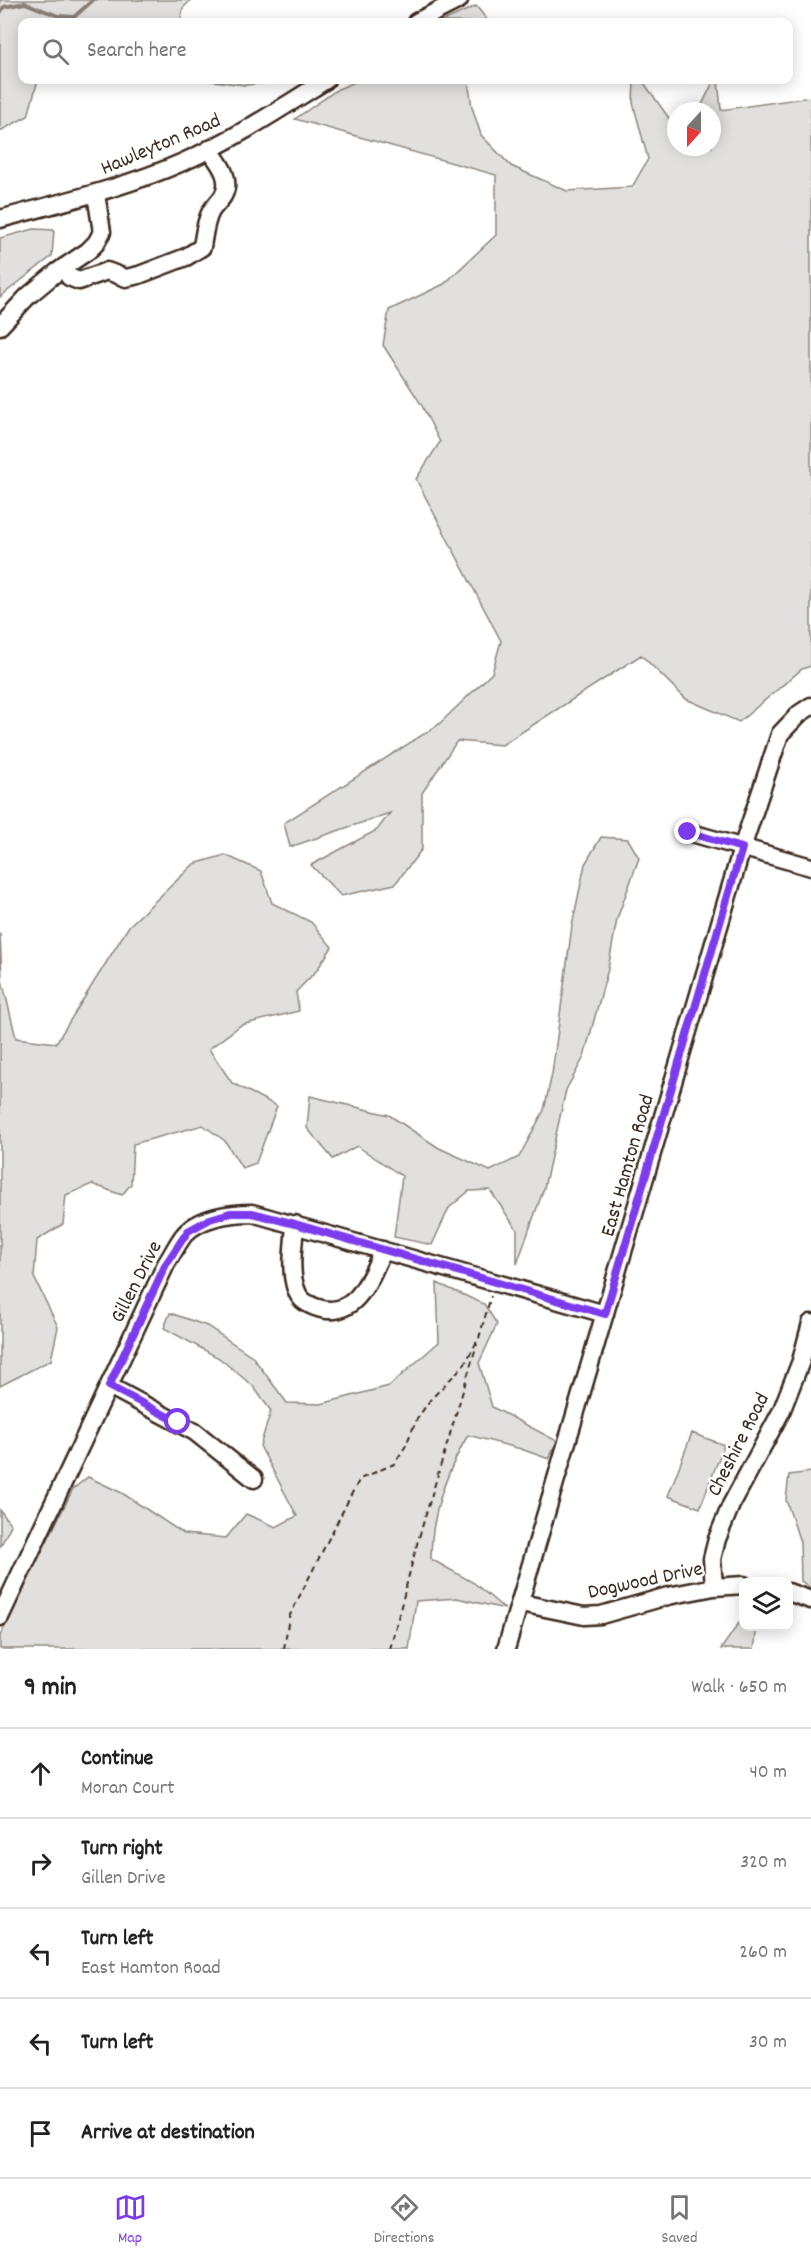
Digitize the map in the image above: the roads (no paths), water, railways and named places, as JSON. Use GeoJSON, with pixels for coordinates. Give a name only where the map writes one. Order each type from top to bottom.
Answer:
{"type":"FeatureCollection","features":[{"type":"Feature","properties":{"kind":"street"},"geometry":{"type":"LineString","coordinates":[[424,18],[459,0]]}},
{"type":"Feature","properties":{"kind":"street","name":"Hawleyton Road"},"geometry":{"type":"LineString","coordinates":[[0,219],[96,194],[183,162],[319,84]]}},
{"type":"Feature","properties":{"kind":"street"},"geometry":{"type":"LineString","coordinates":[[64,267],[69,277],[79,281],[107,271],[126,278],[186,257],[202,247],[211,211],[224,195],[226,186],[224,170],[209,149]]}},
{"type":"Feature","properties":{"kind":"street"},"geometry":{"type":"LineString","coordinates":[[0,326],[28,296],[96,243],[102,232],[96,194]]}},
{"type":"Feature","properties":{"kind":"street","name":"East Hamton Road"},"geometry":{"type":"LineString","coordinates":[[506,1649],[742,848],[780,734],[799,714],[811,706]]}},
{"type":"Feature","properties":{"kind":"street"},"geometry":{"type":"LineString","coordinates":[[688,832],[811,867]]}},
{"type":"Feature","properties":{"kind":"street","name":"Gillen Drive"},"geometry":{"type":"LineString","coordinates":[[0,1617],[166,1264],[188,1231],[210,1219],[230,1213],[252,1213],[605,1314]]}},
{"type":"Feature","properties":{"kind":"street"},"geometry":{"type":"LineString","coordinates":[[295,1224],[295,1288],[300,1298],[320,1309],[338,1310],[353,1302],[369,1283],[383,1250]]}},
{"type":"Feature","properties":{"kind":"street","name":"Cheshire Road"},"geometry":{"type":"LineString","coordinates":[[714,1587],[712,1559],[717,1539],[731,1505],[781,1412],[801,1361],[811,1323]]}},
{"type":"Feature","properties":{"kind":"street"},"geometry":{"type":"LineString","coordinates":[[109,1386],[195,1432],[254,1479]]}},
{"type":"Feature","properties":{"kind":"street","name":"Dogwood Drive"},"geometry":{"type":"LineString","coordinates":[[521,1603],[584,1616],[601,1615],[668,1596],[714,1587],[739,1586]]}},
{"type":"Feature","properties":{"kind":"street"},"geometry":{"type":"LineString","coordinates":[[793,1594],[811,1600]]}},
{"type":"Feature","properties":{"kind":"waterway"},"geometry":{"type":"LineString","coordinates":[[0,13],[4,7],[25,3],[58,16],[74,17],[93,0]]}}]}
